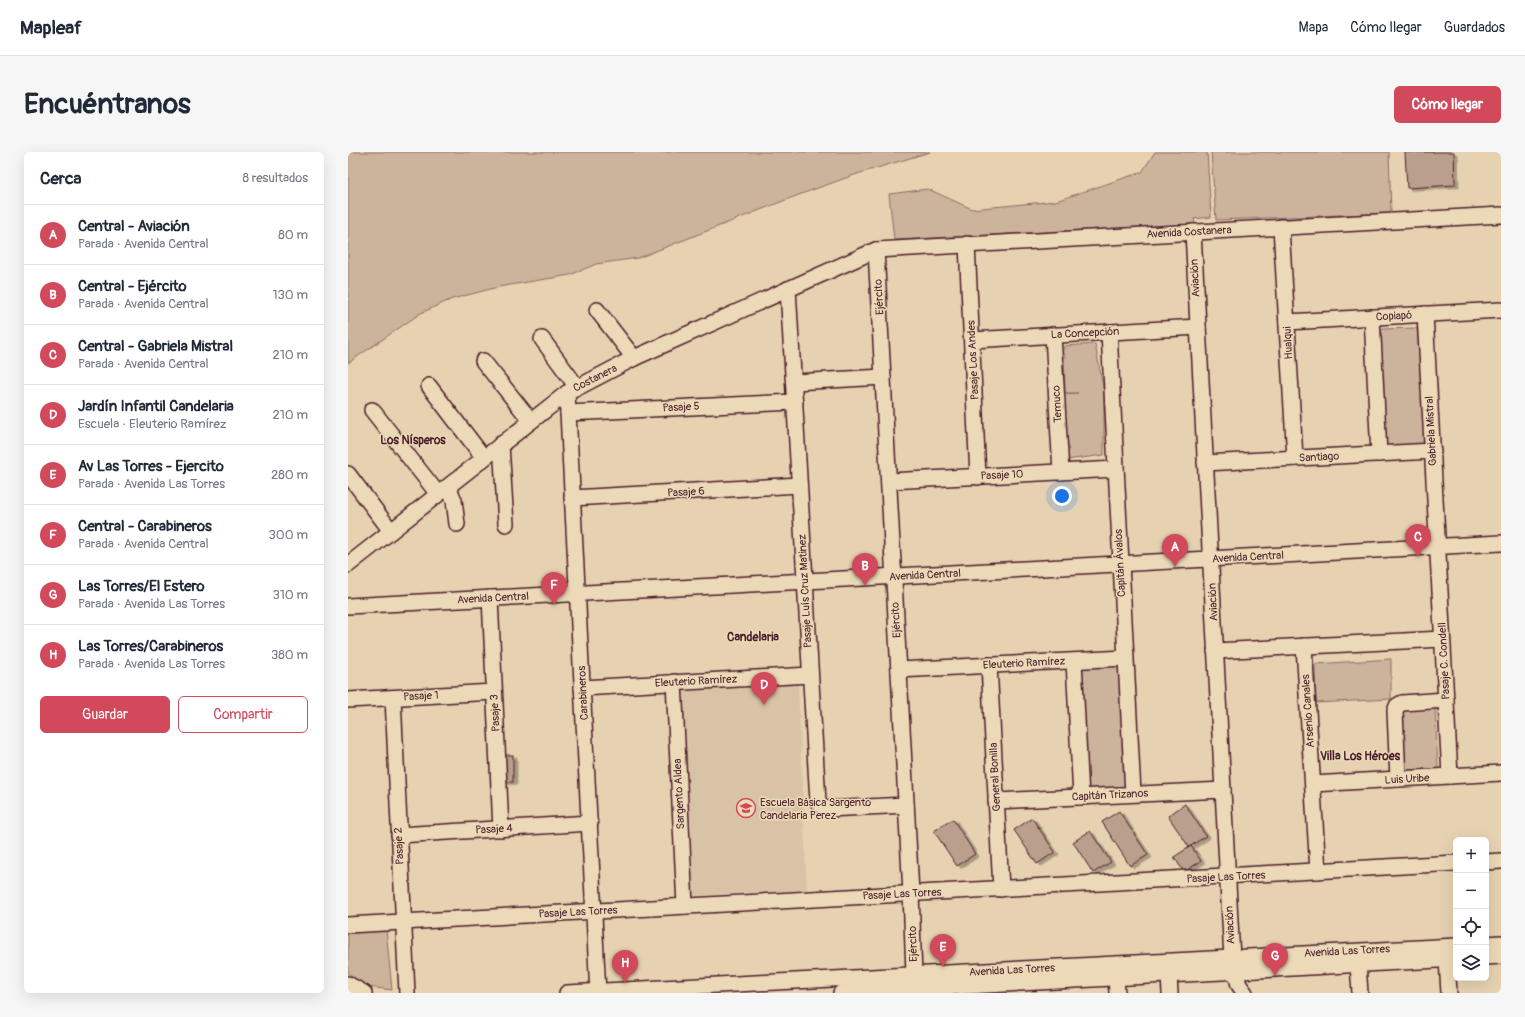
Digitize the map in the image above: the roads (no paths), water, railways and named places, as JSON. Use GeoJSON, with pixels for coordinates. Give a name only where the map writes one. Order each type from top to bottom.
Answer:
{"type":"FeatureCollection","features":[{"type":"Feature","properties":{"kind":"street","name":"Avenida Costanera"},"geometry":{"type":"LineString","coordinates":[[876,250],[1501,215]]}},
{"type":"Feature","properties":{"kind":"street","name":"Hualqui"},"geometry":{"type":"LineString","coordinates":[[1281,227],[1294,458]]}},
{"type":"Feature","properties":{"kind":"street","name":"Aviación"},"geometry":{"type":"LineString","coordinates":[[1193,232],[1215,651],[1234,964]]}},
{"type":"Feature","properties":{"kind":"street","name":"Pasaje Los Andes"},"geometry":{"type":"LineString","coordinates":[[967,244],[978,477]]}},
{"type":"Feature","properties":{"kind":"street","name":"Costanera"},"geometry":{"type":"LineString","coordinates":[[348,565],[572,390],[634,358],[876,250]]}},
{"type":"Feature","properties":{"kind":"street","name":"Ejército"},"geometry":{"type":"LineString","coordinates":[[876,250],[911,893],[914,975],[910,991]]}},
{"type":"Feature","properties":{"kind":"street","name":"Pasaje Luís Cruz Matinez"},"geometry":{"type":"LineString","coordinates":[[788,288],[817,798],[821,806],[828,809],[906,805]]}},
{"type":"Feature","properties":{"kind":"street"},"geometry":{"type":"LineString","coordinates":[[597,310],[634,358]]}},
{"type":"Feature","properties":{"kind":"street","name":"Copiapó"},"geometry":{"type":"LineString","coordinates":[[1287,322],[1501,310]]}},
{"type":"Feature","properties":{"kind":"street","name":"Gabriela Mistral"},"geometry":{"type":"LineString","coordinates":[[1425,314],[1438,547]]}},
{"type":"Feature","properties":{"kind":"street"},"geometry":{"type":"LineString","coordinates":[[1372,317],[1380,454]]}},
{"type":"Feature","properties":{"kind":"street","name":"La Concepción"},"geometry":{"type":"LineString","coordinates":[[972,340],[1198,327]]}},
{"type":"Feature","properties":{"kind":"street","name":"Capitán Ávalos"},"geometry":{"type":"LineString","coordinates":[[1109,332],[1133,794]]}},
{"type":"Feature","properties":{"kind":"street","name":"Temuco"},"geometry":{"type":"LineString","coordinates":[[1053,335],[1061,472]]}},
{"type":"Feature","properties":{"kind":"street"},"geometry":{"type":"LineString","coordinates":[[542,339],[572,390]]}},
{"type":"Feature","properties":{"kind":"street"},"geometry":{"type":"LineString","coordinates":[[483,361],[531,421]]}},
{"type":"Feature","properties":{"kind":"street"},"geometry":{"type":"LineString","coordinates":[[794,382],[883,377]]}},
{"type":"Feature","properties":{"kind":"street"},"geometry":{"type":"LineString","coordinates":[[429,386],[484,458]]}},
{"type":"Feature","properties":{"kind":"street","name":"Carabineros"},"geometry":{"type":"LineString","coordinates":[[572,390],[568,413],[598,992]]}},
{"type":"Feature","properties":{"kind":"street","name":"Pasaje 5"},"geometry":{"type":"LineString","coordinates":[[568,413],[795,402]]}},
{"type":"Feature","properties":{"kind":"street"},"geometry":{"type":"LineString","coordinates":[[372,410],[443,490],[454,500],[457,524]]}},
{"type":"Feature","properties":{"kind":"street"},"geometry":{"type":"LineString","coordinates":[[501,444],[506,524]]}},
{"type":"Feature","properties":{"kind":"street","name":"Santiago"},"geometry":{"type":"LineString","coordinates":[[1205,463],[1432,451]]}},
{"type":"Feature","properties":{"kind":"street","name":"Pasaje 10"},"geometry":{"type":"LineString","coordinates":[[889,481],[1116,469]]}},
{"type":"Feature","properties":{"kind":"street"},"geometry":{"type":"LineString","coordinates":[[348,474],[391,531]]}},
{"type":"Feature","properties":{"kind":"street","name":"Pasaje 6"},"geometry":{"type":"LineString","coordinates":[[572,498],[800,485]]}},
{"type":"Feature","properties":{"kind":"street","name":"Avenida Central"},"geometry":{"type":"LineString","coordinates":[[348,606],[1501,543]]}},
{"type":"Feature","properties":{"kind":"street","name":"Pasaje C. Condell"},"geometry":{"type":"LineString","coordinates":[[1438,547],[1450,776]]}},
{"type":"Feature","properties":{"kind":"street","name":"Pasaje 3"},"geometry":{"type":"LineString","coordinates":[[490,598],[501,829]]}},
{"type":"Feature","properties":{"kind":"street"},"geometry":{"type":"LineString","coordinates":[[1215,651],[1442,639]]}},
{"type":"Feature","properties":{"kind":"street","name":"Arsenio Canales"},"geometry":{"type":"LineString","coordinates":[[1304,646],[1318,871]]}},
{"type":"Feature","properties":{"kind":"street","name":"Eleuterio Ramírez"},"geometry":{"type":"LineString","coordinates":[[899,670],[1125,658]]}},
{"type":"Feature","properties":{"kind":"street"},"geometry":{"type":"LineString","coordinates":[[1074,661],[1081,797]]}},
{"type":"Feature","properties":{"kind":"street","name":"General Bonilla"},"geometry":{"type":"LineString","coordinates":[[989,665],[1001,889]]}},
{"type":"Feature","properties":{"kind":"street","name":"Eleuterio Ramírez"},"geometry":{"type":"LineString","coordinates":[[582,688],[810,675]]}},
{"type":"Feature","properties":{"kind":"street","name":"Sargento Aldea"},"geometry":{"type":"LineString","coordinates":[[674,682],[685,906]]}},
{"type":"Feature","properties":{"kind":"street","name":"Pasaje 1"},"geometry":{"type":"LineString","coordinates":[[348,700],[494,692]]}},
{"type":"Feature","properties":{"kind":"street","name":"Pasaje 2"},"geometry":{"type":"LineString","coordinates":[[393,698],[407,993]]}},
{"type":"Feature","properties":{"kind":"street"},"geometry":{"type":"LineString","coordinates":[[1398,779],[1395,711],[1397,706],[1402,703],[1446,700]]}},
{"type":"Feature","properties":{"kind":"street","name":"Luis Uribe"},"geometry":{"type":"LineString","coordinates":[[1313,784],[1501,773]]}},
{"type":"Feature","properties":{"kind":"street","name":"Capitán Trizanos"},"geometry":{"type":"LineString","coordinates":[[996,801],[1223,790]]}},
{"type":"Feature","properties":{"kind":"street","name":"Pasaje 4"},"geometry":{"type":"LineString","coordinates":[[399,835],[590,823]]}},
{"type":"Feature","properties":{"kind":"street"},"geometry":{"type":"LineString","coordinates":[[1489,862],[1501,861]]}},
{"type":"Feature","properties":{"kind":"street","name":"Pasaje Las Torres"},"geometry":{"type":"LineString","coordinates":[[348,925],[911,893],[1228,877],[1453,863]]}},
{"type":"Feature","properties":{"kind":"street"},"geometry":{"type":"LineString","coordinates":[[1489,944],[1501,943]]}},
{"type":"Feature","properties":{"kind":"street","name":"Avenida Las Torres"},"geometry":{"type":"LineString","coordinates":[[841,993],[1116,986],[1234,964],[1453,946]]}},
{"type":"Feature","properties":{"kind":"street"},"geometry":{"type":"LineString","coordinates":[[1489,957],[1501,956]]}},
{"type":"Feature","properties":{"kind":"street"},"geometry":{"type":"LineString","coordinates":[[1449,993],[1452,959]]}},
{"type":"Feature","properties":{"kind":"street","name":"Avenida Las Torres"},"geometry":{"type":"LineString","coordinates":[[567,993],[914,975],[1234,964],[1358,964],[1452,959]]}},
{"type":"Feature","properties":{"kind":"street"},"geometry":{"type":"LineString","coordinates":[[1234,964],[1239,985],[1245,993]]}},
{"type":"Feature","properties":{"kind":"street"},"geometry":{"type":"LineString","coordinates":[[1358,964],[1360,993]]}},
{"type":"Feature","properties":{"kind":"street"},"geometry":{"type":"LineString","coordinates":[[1169,975],[1170,993]]}},
{"type":"Feature","properties":{"kind":"street"},"geometry":{"type":"LineString","coordinates":[[348,984],[364,993]]}},
{"type":"Feature","properties":{"kind":"place","name":"Central - Gabriela Mistral"},"geometry":{"type":"Point","coordinates":[1418,557]}},
{"type":"Feature","properties":{"kind":"place","name":"Central - Aviación"},"geometry":{"type":"Point","coordinates":[1175,567]}},
{"type":"Feature","properties":{"kind":"place","name":"Central - Ejército"},"geometry":{"type":"Point","coordinates":[865,586]}},
{"type":"Feature","properties":{"kind":"place","name":"Central - Carabineros"},"geometry":{"type":"Point","coordinates":[554,605]}},
{"type":"Feature","properties":{"kind":"place","name":"Jardín Infantil Candelaria"},"geometry":{"type":"Point","coordinates":[764,705]}},
{"type":"Feature","properties":{"kind":"place","name":"Escuela Básica Sargento Candelaria Perez"},"geometry":{"type":"Point","coordinates":[746,808]}},
{"type":"Feature","properties":{"kind":"place","name":"Av Las Torres - Ejercito"},"geometry":{"type":"Point","coordinates":[943,967]}},
{"type":"Feature","properties":{"kind":"place","name":"Las Torres/El Estero"},"geometry":{"type":"Point","coordinates":[1275,976]}},
{"type":"Feature","properties":{"kind":"place","name":"Las Torres/Carabineros"},"geometry":{"type":"Point","coordinates":[625,983]}},
{"type":"Feature","properties":{"kind":"district","name":"Los Nísperos"},"geometry":{"type":"Point","coordinates":[413,440]}},
{"type":"Feature","properties":{"kind":"district","name":"Candelaria"},"geometry":{"type":"Point","coordinates":[753,637]}},
{"type":"Feature","properties":{"kind":"district","name":"Villa Los Héroes"},"geometry":{"type":"Point","coordinates":[1360,756]}}]}
